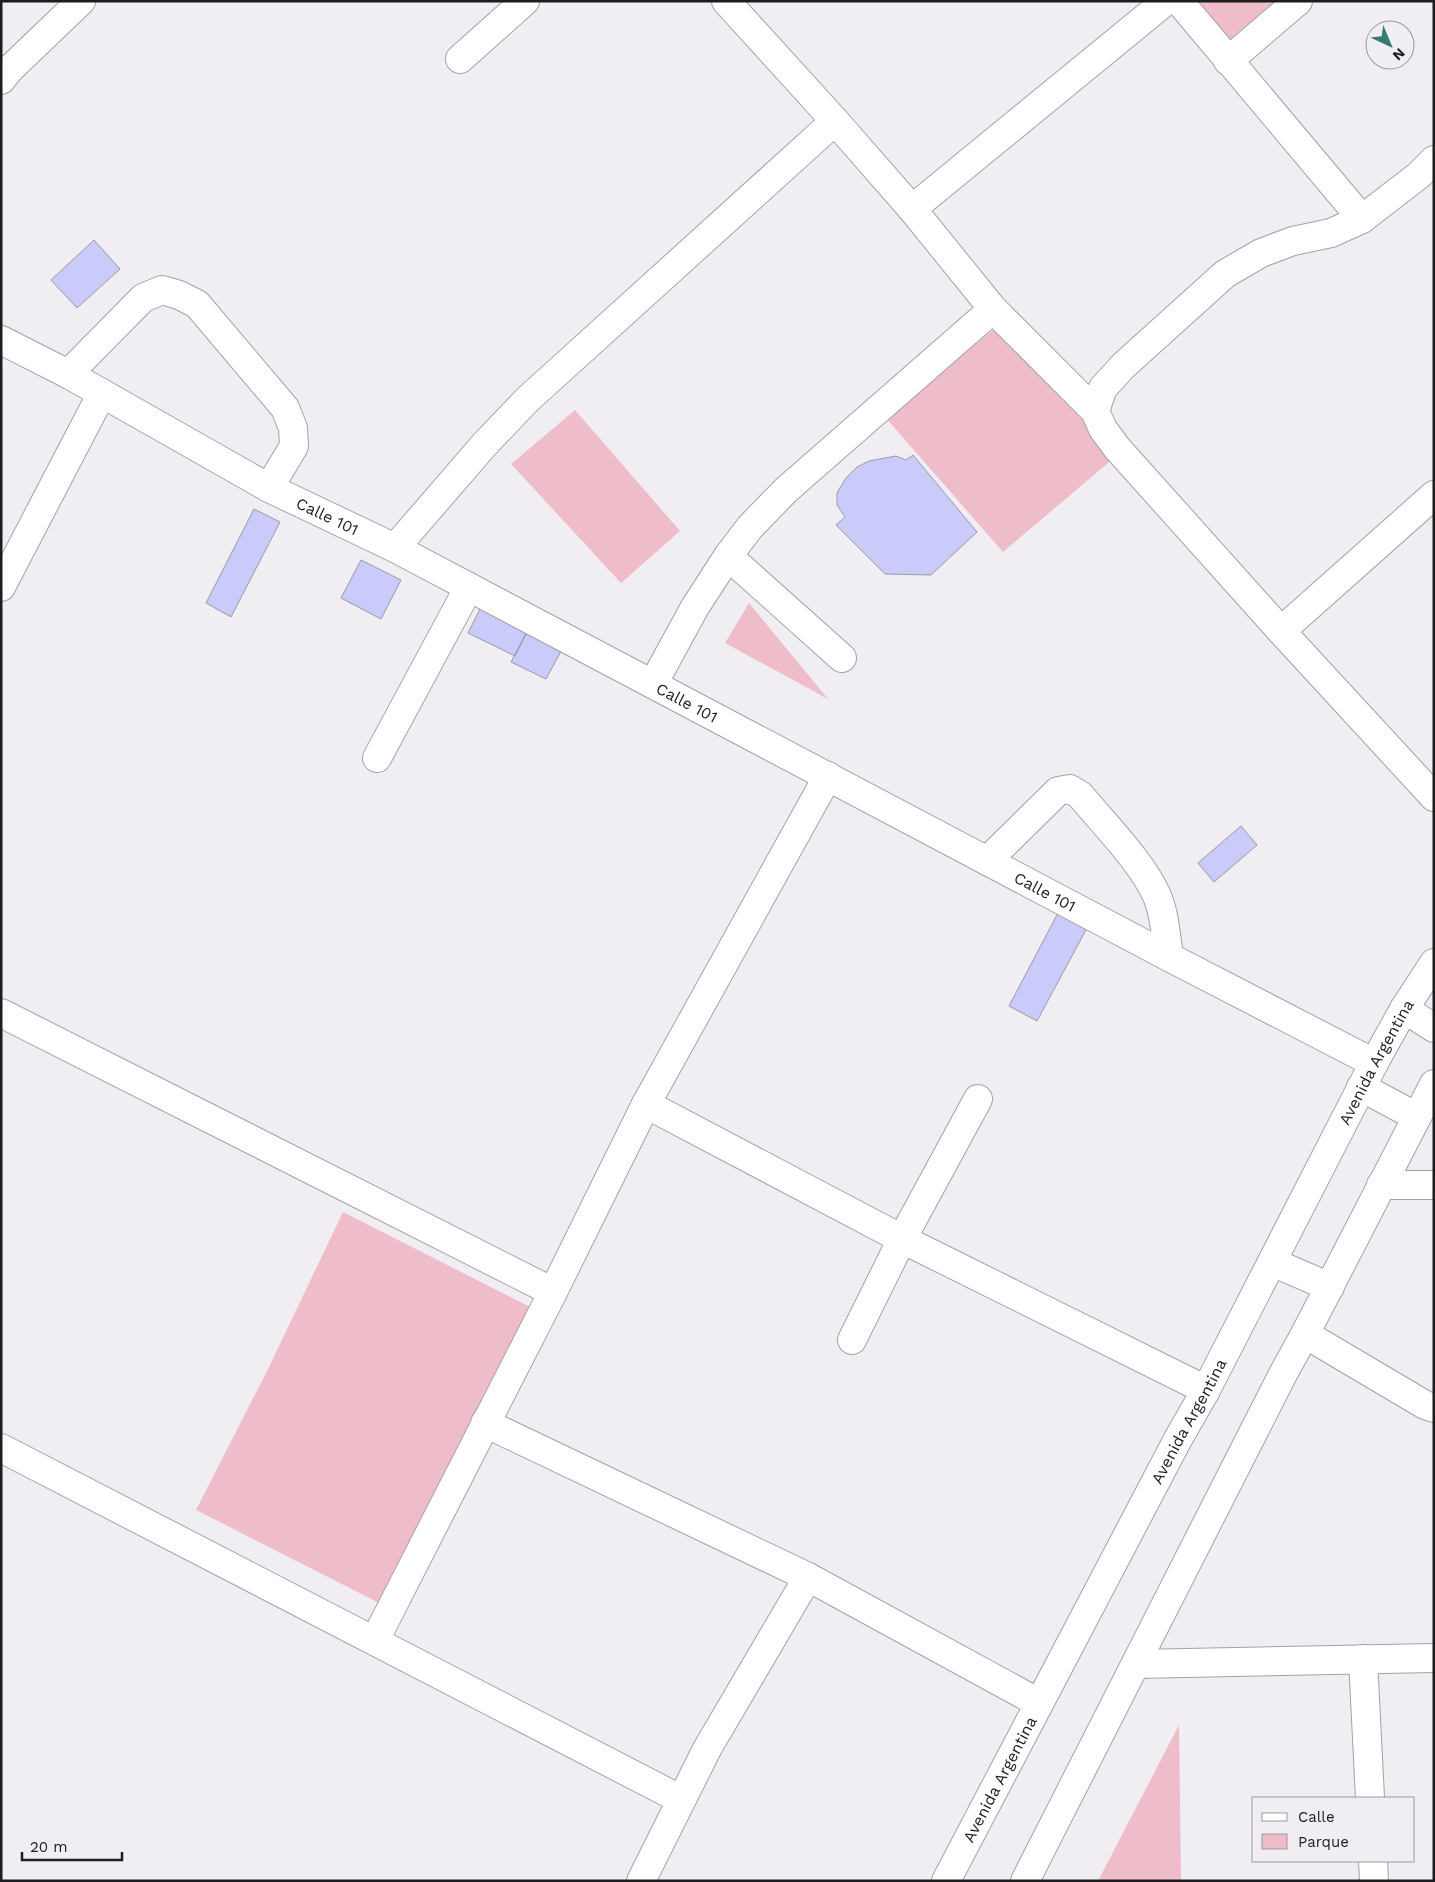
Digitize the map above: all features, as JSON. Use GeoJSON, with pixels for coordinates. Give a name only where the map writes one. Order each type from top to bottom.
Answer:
{"type":"FeatureCollection","features":[{"type":"Feature","properties":{"kind":"street"},"geometry":{"type":"LineString","coordinates":[[1,80],[10,68],[81,1]]}},
{"type":"Feature","properties":{"kind":"street"},"geometry":{"type":"LineString","coordinates":[[460,59],[525,1]]}},
{"type":"Feature","properties":{"kind":"street"},"geometry":{"type":"LineString","coordinates":[[726,1],[912,209],[993,309],[1095,411],[1103,429],[1117,448],[1281,631],[1434,797]]}},
{"type":"Feature","properties":{"kind":"street"},"geometry":{"type":"LineString","coordinates":[[912,209],[1166,1]]}},
{"type":"Feature","properties":{"kind":"street"},"geometry":{"type":"LineString","coordinates":[[1179,1],[1362,219]]}},
{"type":"Feature","properties":{"kind":"street"},"geometry":{"type":"LineString","coordinates":[[1228,61],[1298,1]]}},
{"type":"Feature","properties":{"kind":"street"},"geometry":{"type":"LineString","coordinates":[[395,548],[484,445],[528,400],[835,121]]}},
{"type":"Feature","properties":{"kind":"street"},"geometry":{"type":"LineString","coordinates":[[1095,411],[1103,388],[1122,366],[1225,274],[1261,253],[1293,241],[1331,232],[1362,219],[1389,200],[1434,160]]}},
{"type":"Feature","properties":{"kind":"street"},"geometry":{"type":"LineString","coordinates":[[68,374],[143,298],[162,290],[179,295],[198,304],[285,408],[293,428],[294,446],[268,488]]}},
{"type":"Feature","properties":{"kind":"street"},"geometry":{"type":"LineString","coordinates":[[653,684],[695,607],[728,556],[750,527],[786,490],[993,309]]}},
{"type":"Feature","properties":{"kind":"street","name":"Calle 101"},"geometry":{"type":"LineString","coordinates":[[1,340],[68,374],[268,488],[395,548],[1169,957],[1374,1062]]}},
{"type":"Feature","properties":{"kind":"street"},"geometry":{"type":"LineString","coordinates":[[1,587],[102,393]]}},
{"type":"Feature","properties":{"kind":"street"},"geometry":{"type":"LineString","coordinates":[[1281,631],[1434,495]]}},
{"type":"Feature","properties":{"kind":"street"},"geometry":{"type":"LineString","coordinates":[[728,556],[842,658]]}},
{"type":"Feature","properties":{"kind":"street"},"geometry":{"type":"LineString","coordinates":[[377,758],[470,587]]}},
{"type":"Feature","properties":{"kind":"street"},"geometry":{"type":"LineString","coordinates":[[375,1640],[553,1292],[646,1104],[828,776]]}},
{"type":"Feature","properties":{"kind":"street"},"geometry":{"type":"LineString","coordinates":[[988,861],[1058,791],[1070,789],[1080,795],[1146,875],[1158,898],[1163,914],[1169,957]]}},
{"type":"Feature","properties":{"kind":"street","name":"Avenida Argentina"},"geometry":{"type":"LineString","coordinates":[[946,1881],[1178,1439],[1206,1390],[1374,1062],[1404,1009],[1434,963]]}},
{"type":"Feature","properties":{"kind":"street"},"geometry":{"type":"LineString","coordinates":[[1404,1009],[1434,1028]]}},
{"type":"Feature","properties":{"kind":"street"},"geometry":{"type":"LineString","coordinates":[[1,1013],[553,1292]]}},
{"type":"Feature","properties":{"kind":"street"},"geometry":{"type":"LineString","coordinates":[[1025,1881],[1283,1374],[1434,1084]]}},
{"type":"Feature","properties":{"kind":"street"},"geometry":{"type":"LineString","coordinates":[[1361,1088],[1417,1116]]}},
{"type":"Feature","properties":{"kind":"street"},"geometry":{"type":"LineString","coordinates":[[852,1340],[902,1239],[978,1099]]}},
{"type":"Feature","properties":{"kind":"street"},"geometry":{"type":"LineString","coordinates":[[646,1104],[902,1239],[1206,1390]]}},
{"type":"Feature","properties":{"kind":"street"},"geometry":{"type":"LineString","coordinates":[[1381,1185],[1434,1185]]}},
{"type":"Feature","properties":{"kind":"street"},"geometry":{"type":"LineString","coordinates":[[1272,1262],[1330,1286]]}},
{"type":"Feature","properties":{"kind":"street"},"geometry":{"type":"LineString","coordinates":[[1305,1334],[1425,1405],[1434,1408]]}},
{"type":"Feature","properties":{"kind":"street"},"geometry":{"type":"LineString","coordinates":[[485,1423],[808,1577],[1039,1703]]}},
{"type":"Feature","properties":{"kind":"street"},"geometry":{"type":"LineString","coordinates":[[1,1448],[680,1799]]}},
{"type":"Feature","properties":{"kind":"street"},"geometry":{"type":"LineString","coordinates":[[641,1881],[680,1799],[707,1749],[808,1577]]}},
{"type":"Feature","properties":{"kind":"street"},"geometry":{"type":"LineString","coordinates":[[1136,1664],[1434,1658]]}},
{"type":"Feature","properties":{"kind":"street"},"geometry":{"type":"LineString","coordinates":[[1363,1659],[1370,1797]]}},
{"type":"Feature","properties":{"kind":"street"},"geometry":{"type":"LineString","coordinates":[[1373,1862],[1374,1881]]}},
{"type":"Feature","properties":{"kind":"green space"},"geometry":{"type":"Polygon","coordinates":[[[1193,1],[1276,1],[1226,43],[1193,1]]]}},
{"type":"Feature","properties":{"kind":"green space"},"geometry":{"type":"Polygon","coordinates":[[[1003,322],[1115,457],[1003,552],[885,417],[1003,322]]]}},
{"type":"Feature","properties":{"kind":"green space"},"geometry":{"type":"Polygon","coordinates":[[[575,410],[680,531],[621,583],[511,464],[575,410]]]}},
{"type":"Feature","properties":{"kind":"green space"},"geometry":{"type":"Polygon","coordinates":[[[749,603],[828,699],[725,643],[749,603]]]}},
{"type":"Feature","properties":{"kind":"green space"},"geometry":{"type":"Polygon","coordinates":[[[343,1212],[530,1307],[385,1606],[196,1510],[269,1367],[343,1212]]]}},
{"type":"Feature","properties":{"kind":"green space"},"geometry":{"type":"Polygon","coordinates":[[[1179,1725],[1181,1881],[1098,1881],[1179,1725]]]}},
{"type":"Feature","properties":{"kind":"building"},"geometry":{"type":"Polygon","coordinates":[[[94,240],[120,269],[77,308],[51,280],[94,240]]]}},
{"type":"Feature","properties":{"kind":"building"},"geometry":{"type":"Polygon","coordinates":[[[913,455],[977,532],[931,575],[885,574],[836,525],[845,517],[837,505],[837,493],[846,478],[857,467],[869,461],[896,456],[906,460],[913,455]]]}},
{"type":"Feature","properties":{"kind":"building"},"geometry":{"type":"Polygon","coordinates":[[[254,509],[280,522],[231,617],[206,603],[254,509]]]}},
{"type":"Feature","properties":{"kind":"building"},"geometry":{"type":"Polygon","coordinates":[[[361,560],[401,580],[381,619],[341,598],[361,560]]]}},
{"type":"Feature","properties":{"kind":"building"},"geometry":{"type":"Polygon","coordinates":[[[484,601],[531,624],[515,656],[468,633],[484,601]]]}},
{"type":"Feature","properties":{"kind":"building"},"geometry":{"type":"Polygon","coordinates":[[[531,624],[566,642],[546,679],[511,662],[531,624]]]}},
{"type":"Feature","properties":{"kind":"building"},"geometry":{"type":"Polygon","coordinates":[[[1241,826],[1257,845],[1214,882],[1198,863],[1241,826]]]}},
{"type":"Feature","properties":{"kind":"building"},"geometry":{"type":"Polygon","coordinates":[[[1058,913],[1087,928],[1037,1021],[1009,1006],[1058,913]]]}}]}
